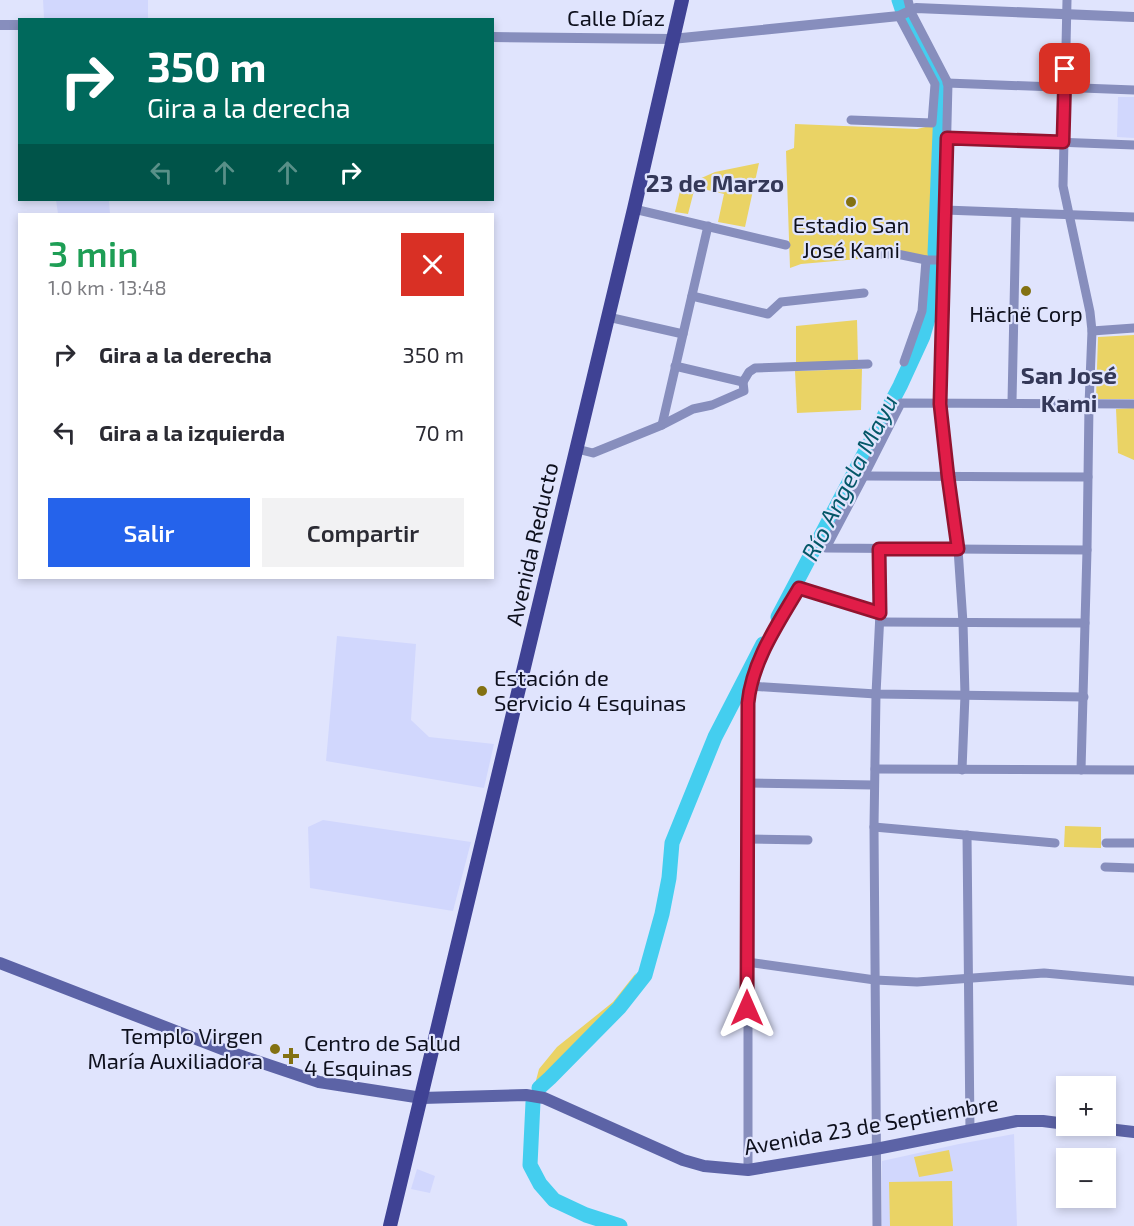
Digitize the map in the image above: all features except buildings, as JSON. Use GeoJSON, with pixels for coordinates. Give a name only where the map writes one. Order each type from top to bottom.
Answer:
{"type":"FeatureCollection","features":[{"type":"Feature","properties":{"kind":"main road","name":"Avenida Reducto"},"geometry":{"type":"LineString","coordinates":[[390,1226],[577,449],[682,0]]}},
{"type":"Feature","properties":{"kind":"main road","name":"Avenida 23 de Septiembre"},"geometry":{"type":"LineString","coordinates":[[0,963],[227,1051],[320,1082],[422,1098],[526,1095],[544,1098],[683,1160],[704,1166],[748,1170],[876,1149],[1017,1121],[1056,1123]]}},
{"type":"Feature","properties":{"kind":"main road"},"geometry":{"type":"LineString","coordinates":[[1116,1130],[1134,1132]]}},
{"type":"Feature","properties":{"kind":"street"},"geometry":{"type":"LineString","coordinates":[[908,0],[911,12],[948,82],[940,404],[958,549],[963,623],[965,695],[962,770]]}},
{"type":"Feature","properties":{"kind":"street"},"geometry":{"type":"LineString","coordinates":[[1067,0],[1063,186],[1092,330],[1082,770]]}},
{"type":"Feature","properties":{"kind":"street","name":"Calle Díaz"},"geometry":{"type":"LineString","coordinates":[[494,37],[672,39],[899,16],[916,9],[1134,17]]}},
{"type":"Feature","properties":{"kind":"street"},"geometry":{"type":"LineString","coordinates":[[850,120],[932,123],[935,84],[899,16]]}},
{"type":"Feature","properties":{"kind":"street"},"geometry":{"type":"LineString","coordinates":[[0,25],[18,25]]}},
{"type":"Feature","properties":{"kind":"street"},"geometry":{"type":"LineString","coordinates":[[948,82],[1134,90]]}},
{"type":"Feature","properties":{"kind":"street"},"geometry":{"type":"LineString","coordinates":[[947,138],[1134,145]]}},
{"type":"Feature","properties":{"kind":"street"},"geometry":{"type":"LineString","coordinates":[[634,209],[786,245]]}},
{"type":"Feature","properties":{"kind":"street"},"geometry":{"type":"LineString","coordinates":[[945,210],[1134,217]]}},
{"type":"Feature","properties":{"kind":"street"},"geometry":{"type":"LineString","coordinates":[[1012,402],[1016,213]]}},
{"type":"Feature","properties":{"kind":"street"},"geometry":{"type":"LineString","coordinates":[[662,425],[708,226]]}},
{"type":"Feature","properties":{"kind":"street"},"geometry":{"type":"LineString","coordinates":[[878,254],[944,260]]}},
{"type":"Feature","properties":{"kind":"street"},"geometry":{"type":"LineString","coordinates":[[904,362],[922,311],[926,260]]}},
{"type":"Feature","properties":{"kind":"street"},"geometry":{"type":"LineString","coordinates":[[692,296],[768,314],[781,302],[864,293]]}},
{"type":"Feature","properties":{"kind":"street"},"geometry":{"type":"LineString","coordinates":[[608,317],[683,334]]}},
{"type":"Feature","properties":{"kind":"street"},"geometry":{"type":"LineString","coordinates":[[1092,330],[1134,328]]}},
{"type":"Feature","properties":{"kind":"street"},"geometry":{"type":"LineString","coordinates":[[577,449],[593,453],[662,425],[693,409],[712,405],[744,391],[743,382],[749,372],[755,368],[868,364]]}},
{"type":"Feature","properties":{"kind":"street"},"geometry":{"type":"LineString","coordinates":[[675,366],[743,382]]}},
{"type":"Feature","properties":{"kind":"street"},"geometry":{"type":"LineString","coordinates":[[1087,550],[826,548],[901,403],[1134,404]]}},
{"type":"Feature","properties":{"kind":"street"},"geometry":{"type":"LineString","coordinates":[[864,476],[1088,477]]}},
{"type":"Feature","properties":{"kind":"street"},"geometry":{"type":"LineString","coordinates":[[877,1226],[874,785],[880,617],[879,549]]}},
{"type":"Feature","properties":{"kind":"street"},"geometry":{"type":"LineString","coordinates":[[748,1170],[748,703],[750,686],[771,635],[799,588],[880,617],[963,623],[1085,623]]}},
{"type":"Feature","properties":{"kind":"street"},"geometry":{"type":"LineString","coordinates":[[750,686],[876,694],[1084,697]]}},
{"type":"Feature","properties":{"kind":"street"},"geometry":{"type":"LineString","coordinates":[[875,770],[1134,770]]}},
{"type":"Feature","properties":{"kind":"street"},"geometry":{"type":"LineString","coordinates":[[748,783],[874,785]]}},
{"type":"Feature","properties":{"kind":"street"},"geometry":{"type":"LineString","coordinates":[[874,827],[1055,843]]}},
{"type":"Feature","properties":{"kind":"street"},"geometry":{"type":"LineString","coordinates":[[967,835],[970,1131]]}},
{"type":"Feature","properties":{"kind":"street"},"geometry":{"type":"LineString","coordinates":[[747,839],[808,840]]}},
{"type":"Feature","properties":{"kind":"street"},"geometry":{"type":"LineString","coordinates":[[1106,843],[1134,843]]}},
{"type":"Feature","properties":{"kind":"street"},"geometry":{"type":"LineString","coordinates":[[1105,867],[1134,868]]}},
{"type":"Feature","properties":{"kind":"street"},"geometry":{"type":"LineString","coordinates":[[747,962],[875,980],[917,982],[1044,973],[1134,981]]}},
{"type":"Feature","properties":{"kind":"shaded area"},"geometry":{"type":"Polygon","coordinates":[[[43,0],[148,0],[148,18],[44,18],[43,0]]]}},
{"type":"Feature","properties":{"kind":"shaded area"},"geometry":{"type":"Polygon","coordinates":[[[1118,97],[1134,97],[1134,138],[1117,137],[1118,97]]]}},
{"type":"Feature","properties":{"kind":"shaded area","name":"Estadio San José Kami"},"geometry":{"type":"Polygon","coordinates":[[[937,117],[945,117],[940,257],[927,257],[913,253],[870,252],[870,258],[801,264],[790,268],[786,151],[794,148],[795,124],[917,129],[934,125],[937,117]]]}},
{"type":"Feature","properties":{"kind":"shaded area"},"geometry":{"type":"Polygon","coordinates":[[[759,163],[745,227],[718,222],[724,194],[695,187],[688,214],[675,212],[681,187],[715,172],[759,163]]]}},
{"type":"Feature","properties":{"kind":"shaded area"},"geometry":{"type":"Polygon","coordinates":[[[56,201],[109,201],[110,213],[58,213],[56,201]]]}},
{"type":"Feature","properties":{"kind":"shaded area"},"geometry":{"type":"Polygon","coordinates":[[[857,320],[858,361],[796,363],[796,326],[857,320]]]}},
{"type":"Feature","properties":{"kind":"shaded area"},"geometry":{"type":"Polygon","coordinates":[[[1134,335],[1134,399],[1096,399],[1098,337],[1134,335]]]}},
{"type":"Feature","properties":{"kind":"shaded area"},"geometry":{"type":"Polygon","coordinates":[[[862,369],[861,410],[797,413],[795,371],[862,369]]]}},
{"type":"Feature","properties":{"kind":"shaded area"},"geometry":{"type":"Polygon","coordinates":[[[1134,408],[1134,460],[1118,453],[1116,409],[1134,408]]]}},
{"type":"Feature","properties":{"kind":"shaded area"},"geometry":{"type":"Polygon","coordinates":[[[337,636],[416,644],[411,720],[429,737],[494,744],[484,788],[326,761],[337,636]]]}},
{"type":"Feature","properties":{"kind":"shaded area"},"geometry":{"type":"Polygon","coordinates":[[[323,820],[471,842],[453,911],[310,888],[308,827],[323,820]]]}},
{"type":"Feature","properties":{"kind":"shaded area"},"geometry":{"type":"Polygon","coordinates":[[[1065,826],[1101,827],[1101,848],[1064,847],[1065,826]]]}},
{"type":"Feature","properties":{"kind":"shaded area"},"geometry":{"type":"Polygon","coordinates":[[[636,973],[628,991],[614,1008],[534,1088],[539,1069],[557,1047],[613,1002],[636,973]]]}},
{"type":"Feature","properties":{"kind":"shaded area"},"geometry":{"type":"Polygon","coordinates":[[[1014,1134],[1017,1226],[882,1226],[882,1161],[1014,1134]]]}},
{"type":"Feature","properties":{"kind":"shaded area"},"geometry":{"type":"Polygon","coordinates":[[[949,1150],[953,1171],[919,1177],[914,1157],[949,1150]]]}},
{"type":"Feature","properties":{"kind":"shaded area"},"geometry":{"type":"Polygon","coordinates":[[[417,1169],[435,1176],[430,1193],[411,1189],[417,1169]]]}},
{"type":"Feature","properties":{"kind":"shaded area"},"geometry":{"type":"Polygon","coordinates":[[[952,1181],[953,1226],[890,1226],[889,1182],[952,1181]]]}},
{"type":"Feature","properties":{"kind":"waterway","name":"Río Angela Mayu"},"geometry":{"type":"LineString","coordinates":[[899,0],[902,9]]}},
{"type":"Feature","properties":{"kind":"waterway","name":"Río Angela Mayu"},"geometry":{"type":"LineString","coordinates":[[908,21],[942,85],[935,253]]}},
{"type":"Feature","properties":{"kind":"waterway","name":"Río Angela Mayu"},"geometry":{"type":"LineString","coordinates":[[778,617],[900,386],[923,336],[933,302],[934,269]]}},
{"type":"Feature","properties":{"kind":"waterway","name":"Río Angela Mayu"},"geometry":{"type":"LineString","coordinates":[[539,1088],[619,1008],[645,975],[662,914],[669,878],[672,843],[715,737],[763,644]]}},
{"type":"Feature","properties":{"kind":"waterway","name":"Río Angela Mayu"},"geometry":{"type":"LineString","coordinates":[[533,1102],[530,1165],[540,1184],[554,1200],[586,1215],[620,1226]]}},
{"type":"Feature","properties":{"kind":"place","name":"Estadio San José Kami"},"geometry":{"type":"Point","coordinates":[851,202]}},
{"type":"Feature","properties":{"kind":"place","name":"Hächë Corp"},"geometry":{"type":"Point","coordinates":[1026,291]}},
{"type":"Feature","properties":{"kind":"place","name":"Estación de Servicio 4 Esquinas"},"geometry":{"type":"Point","coordinates":[482,691]}},
{"type":"Feature","properties":{"kind":"place","name":"Templo Virgen María Auxiliadora"},"geometry":{"type":"Point","coordinates":[275,1049]}},
{"type":"Feature","properties":{"kind":"place","name":"Centro de Salud 4 Esquinas"},"geometry":{"type":"Point","coordinates":[291,1056]}},
{"type":"Feature","properties":{"kind":"district","name":"23 de Marzo"},"geometry":{"type":"Point","coordinates":[715,184]}},
{"type":"Feature","properties":{"kind":"district","name":"San José Kami"},"geometry":{"type":"Point","coordinates":[1069,390]}},
{"type":"Feature","properties":{"kind":"route"},"geometry":{"type":"LineString","coordinates":[[747,1008],[748,703],[750,686],[771,635],[799,588],[880,613],[879,549],[958,549],[940,404],[947,138],[1063,142],[1065,69]]}}]}
